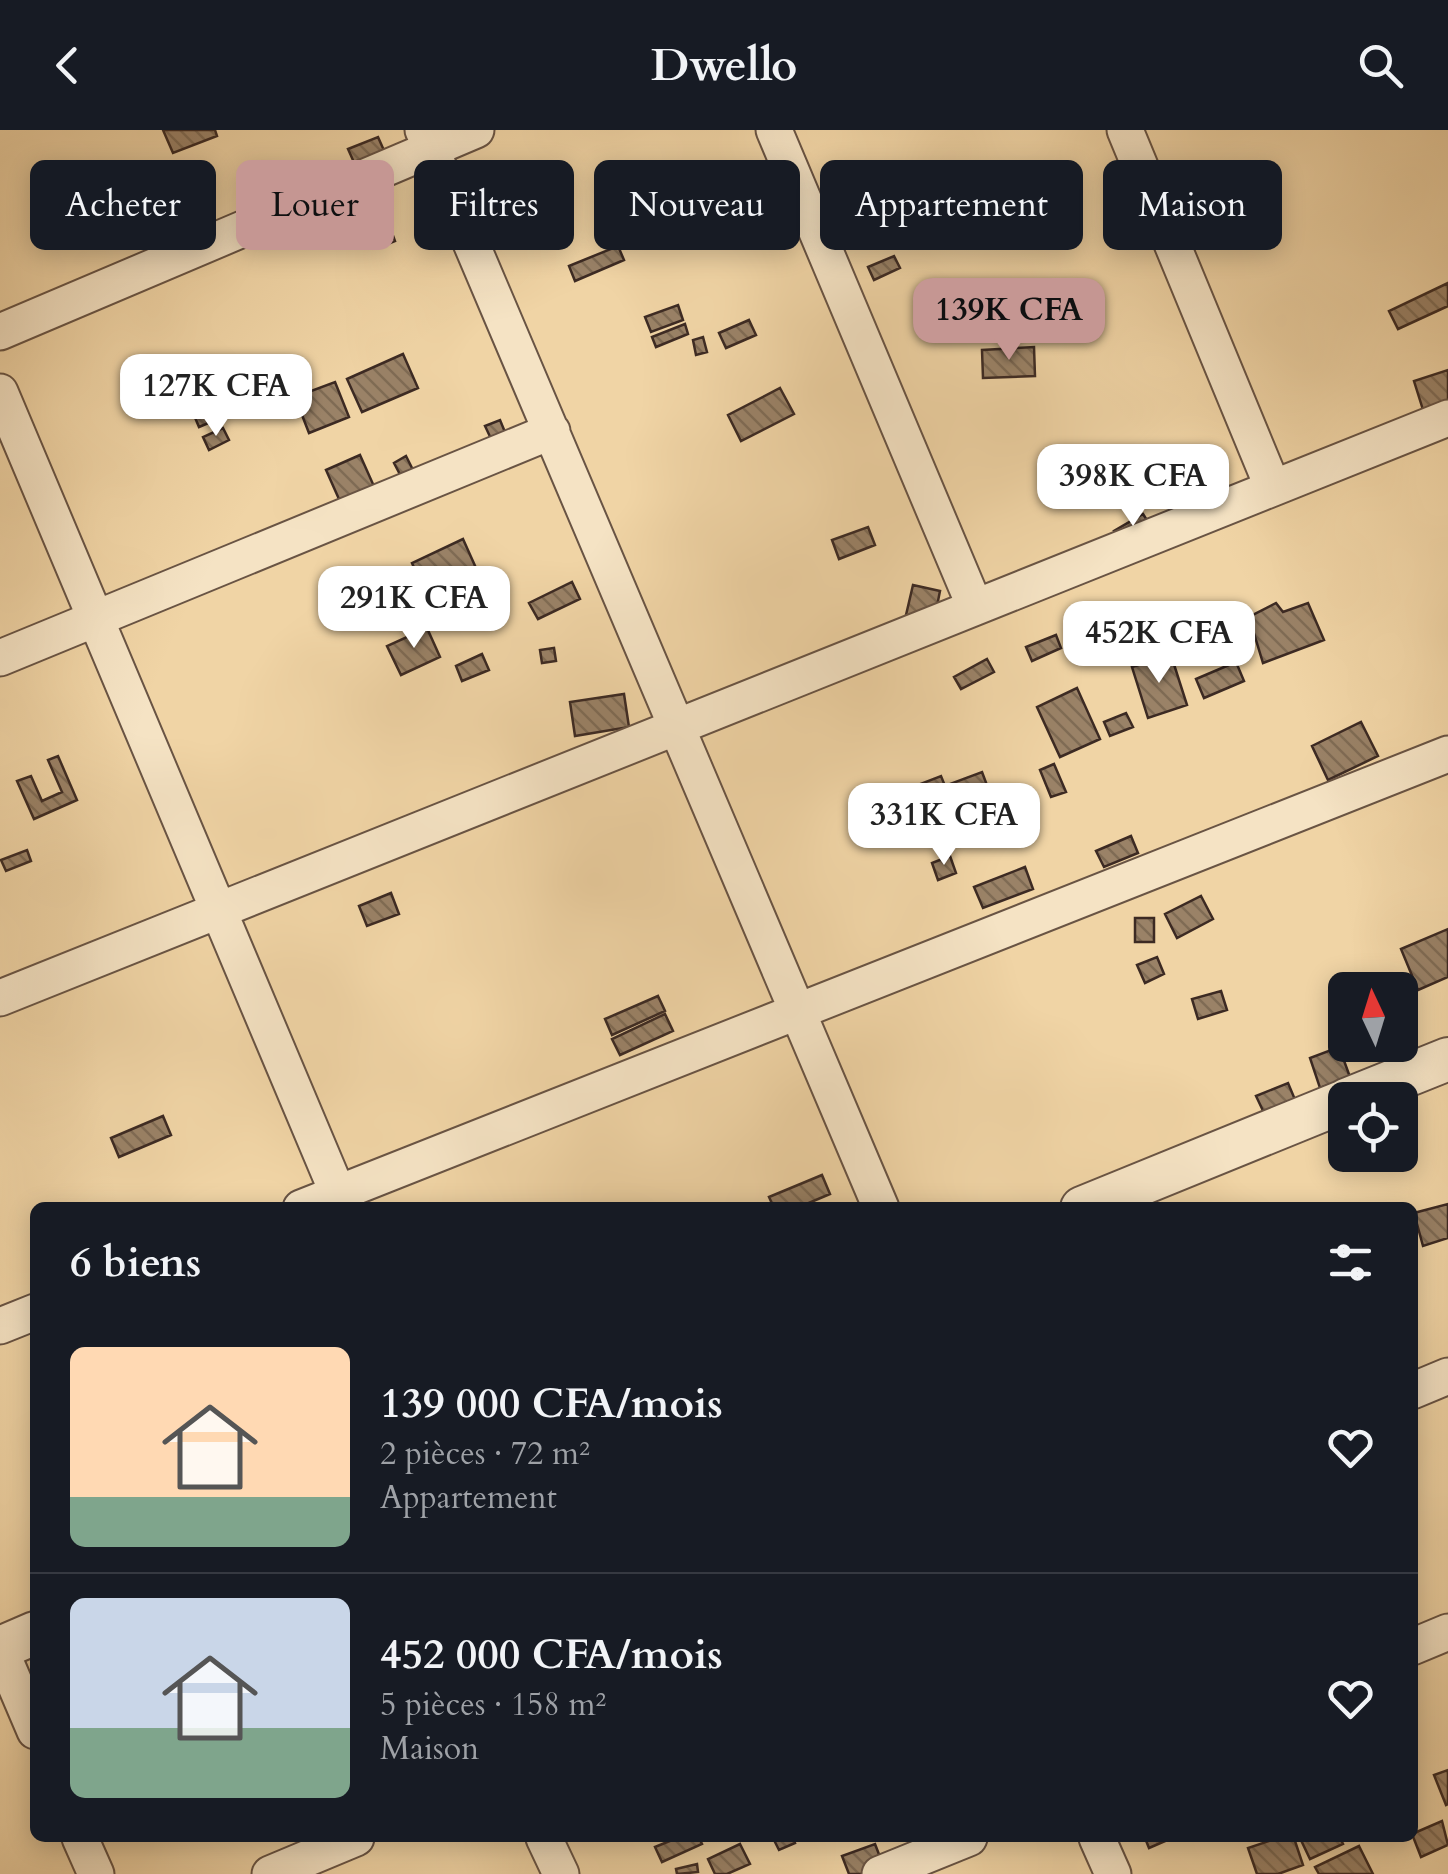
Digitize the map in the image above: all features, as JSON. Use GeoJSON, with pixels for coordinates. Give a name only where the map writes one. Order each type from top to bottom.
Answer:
{"type":"FeatureCollection","features":[{"type":"Feature","properties":{"kind":"street"},"geometry":{"type":"LineString","coordinates":[[0,332],[427,140],[476,130]]}},
{"type":"Feature","properties":{"kind":"street"},"geometry":{"type":"LineString","coordinates":[[774,130],[976,607]]}},
{"type":"Feature","properties":{"kind":"street"},"geometry":{"type":"LineString","coordinates":[[1125,130],[1273,488]]}},
{"type":"Feature","properties":{"kind":"street"},"geometry":{"type":"LineString","coordinates":[[427,140],[878,1202]]}},
{"type":"Feature","properties":{"kind":"street"},"geometry":{"type":"LineString","coordinates":[[0,392],[341,1200],[798,1011],[1448,754]]}},
{"type":"Feature","properties":{"kind":"street"},"geometry":{"type":"LineString","coordinates":[[0,998],[1448,418]]}},
{"type":"Feature","properties":{"kind":"street"},"geometry":{"type":"LineString","coordinates":[[0,658],[552,432]]}},
{"type":"Feature","properties":{"kind":"street"},"geometry":{"type":"LineString","coordinates":[[1391,1082],[1448,1059]]}},
{"type":"Feature","properties":{"kind":"street"},"geometry":{"type":"LineString","coordinates":[[1097,1202],[1328,1107]]}},
{"type":"Feature","properties":{"kind":"street"},"geometry":{"type":"LineString","coordinates":[[0,1326],[30,1314]]}},
{"type":"Feature","properties":{"kind":"street"},"geometry":{"type":"LineString","coordinates":[[1418,1644],[1448,1632]]}},
{"type":"Feature","properties":{"kind":"street"},"geometry":{"type":"LineString","coordinates":[[30,1635],[0,1648],[30,1719]]}},
{"type":"Feature","properties":{"kind":"street"},"geometry":{"type":"LineString","coordinates":[[82,1842],[96,1874]]}},
{"type":"Feature","properties":{"kind":"street"},"geometry":{"type":"LineString","coordinates":[[270,1874],[346,1842]]}},
{"type":"Feature","properties":{"kind":"street"},"geometry":{"type":"LineString","coordinates":[[546,1842],[561,1874]]}},
{"type":"Feature","properties":{"kind":"street"},"geometry":{"type":"LineString","coordinates":[[880,1874],[959,1842]]}},
{"type":"Feature","properties":{"kind":"street"},"geometry":{"type":"LineString","coordinates":[[1099,1842],[1113,1874]]}},
{"type":"Feature","properties":{"kind":"building"},"geometry":{"type":"Polygon","coordinates":[[[163,130],[215,130],[217,136],[173,153],[163,130]]]}},
{"type":"Feature","properties":{"kind":"building"},"geometry":{"type":"Polygon","coordinates":[[[378,137],[386,155],[374,160],[353,160],[348,149],[378,137]]]}},
{"type":"Feature","properties":{"kind":"building"},"geometry":{"type":"Polygon","coordinates":[[[608,250],[620,250],[624,260],[575,281],[569,266],[608,250]]]}},
{"type":"Feature","properties":{"kind":"building"},"geometry":{"type":"Polygon","coordinates":[[[894,256],[900,268],[874,280],[868,267],[894,256]]]}},
{"type":"Feature","properties":{"kind":"building"},"geometry":{"type":"Polygon","coordinates":[[[1448,283],[1448,306],[1398,329],[1389,311],[1448,283]]]}},
{"type":"Feature","properties":{"kind":"building"},"geometry":{"type":"Polygon","coordinates":[[[678,305],[683,320],[651,332],[645,317],[678,305]]]}},
{"type":"Feature","properties":{"kind":"building"},"geometry":{"type":"Polygon","coordinates":[[[749,320],[756,335],[726,348],[719,333],[749,320]]]}},
{"type":"Feature","properties":{"kind":"building"},"geometry":{"type":"Polygon","coordinates":[[[685,324],[688,334],[656,347],[652,337],[685,324]]]}},
{"type":"Feature","properties":{"kind":"building"},"geometry":{"type":"Polygon","coordinates":[[[703,337],[707,352],[696,355],[693,340],[703,337]]]}},
{"type":"Feature","properties":{"kind":"building"},"geometry":{"type":"Polygon","coordinates":[[[1034,347],[1035,376],[983,378],[982,350],[1034,347]]]}},
{"type":"Feature","properties":{"kind":"building"},"geometry":{"type":"Polygon","coordinates":[[[403,354],[418,388],[362,412],[347,379],[403,354]]]}},
{"type":"Feature","properties":{"kind":"building"},"geometry":{"type":"Polygon","coordinates":[[[1448,370],[1448,406],[1424,413],[1414,381],[1448,370]]]}},
{"type":"Feature","properties":{"kind":"building"},"geometry":{"type":"Polygon","coordinates":[[[227,380],[239,410],[199,427],[186,396],[227,380]]]}},
{"type":"Feature","properties":{"kind":"building"},"geometry":{"type":"Polygon","coordinates":[[[335,382],[349,417],[309,433],[295,397],[335,382]]]}},
{"type":"Feature","properties":{"kind":"building"},"geometry":{"type":"Polygon","coordinates":[[[780,388],[794,414],[741,441],[728,415],[780,388]]]}},
{"type":"Feature","properties":{"kind":"building"},"geometry":{"type":"Polygon","coordinates":[[[500,420],[507,437],[493,443],[485,426],[500,420]]]}},
{"type":"Feature","properties":{"kind":"building"},"geometry":{"type":"Polygon","coordinates":[[[223,428],[229,440],[209,450],[203,437],[223,428]]]}},
{"type":"Feature","properties":{"kind":"building"},"geometry":{"type":"Polygon","coordinates":[[[360,455],[377,493],[343,508],[326,470],[360,455]]]}},
{"type":"Feature","properties":{"kind":"building"},"geometry":{"type":"Polygon","coordinates":[[[406,456],[416,476],[404,482],[394,463],[406,456]]]}},
{"type":"Feature","properties":{"kind":"building"},"geometry":{"type":"Polygon","coordinates":[[[1143,514],[1152,528],[1123,545],[1114,531],[1143,514]]]}},
{"type":"Feature","properties":{"kind":"building"},"geometry":{"type":"Polygon","coordinates":[[[868,527],[875,545],[839,559],[832,540],[868,527]]]}},
{"type":"Feature","properties":{"kind":"building"},"geometry":{"type":"Polygon","coordinates":[[[463,539],[480,577],[429,601],[412,563],[463,539]]]}},
{"type":"Feature","properties":{"kind":"building"},"geometry":{"type":"Polygon","coordinates":[[[572,582],[580,599],[538,619],[529,603],[572,582]]]}},
{"type":"Feature","properties":{"kind":"building"},"geometry":{"type":"Polygon","coordinates":[[[913,585],[940,591],[934,621],[906,615],[913,585]]]}},
{"type":"Feature","properties":{"kind":"building"},"geometry":{"type":"Polygon","coordinates":[[[1276,603],[1283,612],[1308,603],[1324,640],[1263,663],[1249,617],[1276,603]]]}},
{"type":"Feature","properties":{"kind":"building"},"geometry":{"type":"Polygon","coordinates":[[[1121,611],[1125,623],[1083,637],[1079,625],[1121,611]]]}},
{"type":"Feature","properties":{"kind":"building"},"geometry":{"type":"Polygon","coordinates":[[[427,628],[440,657],[401,675],[387,646],[427,628]]]}},
{"type":"Feature","properties":{"kind":"building"},"geometry":{"type":"Polygon","coordinates":[[[1056,635],[1061,648],[1032,661],[1026,647],[1056,635]]]}},
{"type":"Feature","properties":{"kind":"building"},"geometry":{"type":"Polygon","coordinates":[[[554,648],[556,661],[542,663],[540,650],[554,648]]]}},
{"type":"Feature","properties":{"kind":"building"},"geometry":{"type":"Polygon","coordinates":[[[482,654],[489,670],[462,681],[456,666],[482,654]]]}},
{"type":"Feature","properties":{"kind":"building"},"geometry":{"type":"Polygon","coordinates":[[[1171,655],[1187,705],[1148,718],[1132,667],[1171,655]]]}},
{"type":"Feature","properties":{"kind":"building"},"geometry":{"type":"Polygon","coordinates":[[[987,659],[994,672],[961,689],[954,677],[987,659]]]}},
{"type":"Feature","properties":{"kind":"building"},"geometry":{"type":"Polygon","coordinates":[[[1236,662],[1244,681],[1204,698],[1196,679],[1236,662]]]}},
{"type":"Feature","properties":{"kind":"building"},"geometry":{"type":"Polygon","coordinates":[[[1077,688],[1100,739],[1060,757],[1037,707],[1077,688]]]}},
{"type":"Feature","properties":{"kind":"building"},"geometry":{"type":"Polygon","coordinates":[[[624,694],[629,727],[575,736],[570,702],[624,694]]]}},
{"type":"Feature","properties":{"kind":"building"},"geometry":{"type":"Polygon","coordinates":[[[1126,713],[1133,727],[1110,736],[1104,722],[1126,713]]]}},
{"type":"Feature","properties":{"kind":"building"},"geometry":{"type":"Polygon","coordinates":[[[1361,722],[1378,756],[1328,780],[1312,746],[1361,722]]]}},
{"type":"Feature","properties":{"kind":"building"},"geometry":{"type":"Polygon","coordinates":[[[58,756],[77,800],[34,819],[17,781],[31,776],[42,801],[62,792],[48,760],[58,756]]]}},
{"type":"Feature","properties":{"kind":"building"},"geometry":{"type":"Polygon","coordinates":[[[1054,764],[1066,792],[1051,797],[1040,770],[1054,764]]]}},
{"type":"Feature","properties":{"kind":"building"},"geometry":{"type":"Polygon","coordinates":[[[982,772],[988,788],[915,816],[905,790],[941,776],[945,786],[982,772]]]}},
{"type":"Feature","properties":{"kind":"building"},"geometry":{"type":"Polygon","coordinates":[[[1131,836],[1138,853],[1104,867],[1096,851],[1131,836]]]}},
{"type":"Feature","properties":{"kind":"building"},"geometry":{"type":"Polygon","coordinates":[[[27,850],[31,861],[6,871],[1,860],[27,850]]]}},
{"type":"Feature","properties":{"kind":"building"},"geometry":{"type":"Polygon","coordinates":[[[950,856],[956,873],[938,880],[932,863],[950,856]]]}},
{"type":"Feature","properties":{"kind":"building"},"geometry":{"type":"Polygon","coordinates":[[[1025,867],[1033,889],[983,908],[974,887],[1025,867]]]}},
{"type":"Feature","properties":{"kind":"building"},"geometry":{"type":"Polygon","coordinates":[[[391,893],[399,914],[367,926],[359,906],[391,893]]]}},
{"type":"Feature","properties":{"kind":"building"},"geometry":{"type":"Polygon","coordinates":[[[1201,896],[1213,919],[1177,938],[1165,914],[1201,896]]]}},
{"type":"Feature","properties":{"kind":"building"},"geometry":{"type":"Polygon","coordinates":[[[1135,918],[1154,918],[1154,942],[1135,942],[1135,918]]]}},
{"type":"Feature","properties":{"kind":"building"},"geometry":{"type":"Polygon","coordinates":[[[1448,929],[1448,977],[1418,990],[1418,972],[1411,972],[1401,949],[1448,929]]]}},
{"type":"Feature","properties":{"kind":"building"},"geometry":{"type":"Polygon","coordinates":[[[1157,957],[1164,974],[1145,983],[1137,965],[1157,957]]]}},
{"type":"Feature","properties":{"kind":"building"},"geometry":{"type":"Polygon","coordinates":[[[1221,991],[1227,1010],[1198,1019],[1192,999],[1221,991]]]}},
{"type":"Feature","properties":{"kind":"building"},"geometry":{"type":"Polygon","coordinates":[[[658,996],[665,1011],[612,1035],[605,1019],[658,996]]]}},
{"type":"Feature","properties":{"kind":"building"},"geometry":{"type":"Polygon","coordinates":[[[665,1014],[673,1031],[620,1055],[612,1039],[665,1014]]]}},
{"type":"Feature","properties":{"kind":"building"},"geometry":{"type":"Polygon","coordinates":[[[1328,1051],[1328,1062],[1344,1062],[1350,1077],[1320,1088],[1310,1058],[1328,1051]]]}},
{"type":"Feature","properties":{"kind":"building"},"geometry":{"type":"Polygon","coordinates":[[[1288,1083],[1296,1102],[1265,1115],[1256,1096],[1288,1083]]]}},
{"type":"Feature","properties":{"kind":"building"},"geometry":{"type":"Polygon","coordinates":[[[163,1116],[171,1135],[119,1157],[111,1138],[163,1116]]]}},
{"type":"Feature","properties":{"kind":"building"},"geometry":{"type":"Polygon","coordinates":[[[822,1175],[830,1194],[811,1202],[771,1202],[769,1197],[822,1175]]]}},
{"type":"Feature","properties":{"kind":"building"},"geometry":{"type":"Polygon","coordinates":[[[1448,1204],[1448,1238],[1423,1246],[1418,1212],[1448,1204]]]}},
{"type":"Feature","properties":{"kind":"building"},"geometry":{"type":"Polygon","coordinates":[[[1448,1770],[1448,1804],[1446,1805],[1434,1775],[1448,1770]]]}},
{"type":"Feature","properties":{"kind":"building"},"geometry":{"type":"Polygon","coordinates":[[[1442,1821],[1448,1845],[1421,1857],[1415,1842],[1418,1831],[1442,1821]]]}},
{"type":"Feature","properties":{"kind":"building"},"geometry":{"type":"Polygon","coordinates":[[[667,1842],[702,1844],[662,1862],[655,1847],[667,1842]]]}},
{"type":"Feature","properties":{"kind":"building"},"geometry":{"type":"Polygon","coordinates":[[[775,1842],[795,1842],[795,1843],[779,1850],[775,1842]]]}},
{"type":"Feature","properties":{"kind":"building"},"geometry":{"type":"Polygon","coordinates":[[[1266,1842],[1295,1842],[1303,1865],[1278,1874],[1257,1874],[1248,1848],[1266,1842]]]}},
{"type":"Feature","properties":{"kind":"building"},"geometry":{"type":"Polygon","coordinates":[[[1302,1842],[1343,1844],[1310,1859],[1302,1842]]]}},
{"type":"Feature","properties":{"kind":"building"},"geometry":{"type":"Polygon","coordinates":[[[740,1844],[750,1864],[727,1874],[715,1874],[708,1859],[740,1844]]]}},
{"type":"Feature","properties":{"kind":"building"},"geometry":{"type":"Polygon","coordinates":[[[875,1844],[885,1870],[849,1874],[842,1856],[875,1844]]]}},
{"type":"Feature","properties":{"kind":"building"},"geometry":{"type":"Polygon","coordinates":[[[1359,1846],[1373,1874],[1319,1874],[1315,1867],[1359,1846]]]}},
{"type":"Feature","properties":{"kind":"building"},"geometry":{"type":"Polygon","coordinates":[[[697,1864],[698,1872],[677,1874],[676,1869],[697,1864]]]}}]}
